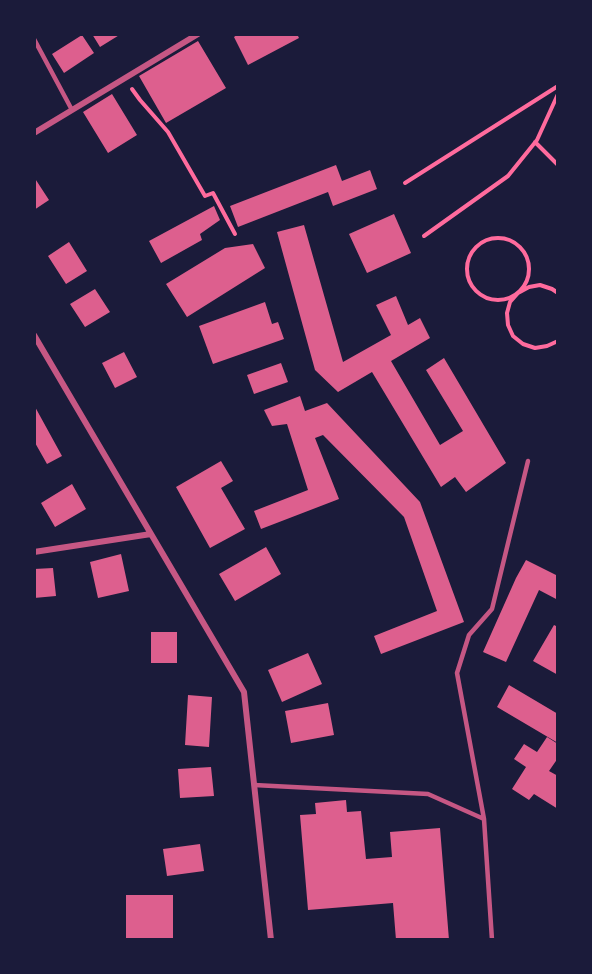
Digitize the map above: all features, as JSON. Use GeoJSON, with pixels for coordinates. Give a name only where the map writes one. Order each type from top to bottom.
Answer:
{"type":"FeatureCollection","features":[{"type":"Feature","properties":{"kind":"street"},"geometry":{"type":"LineString","coordinates":[[34,133],[198,34]]}},
{"type":"Feature","properties":{"kind":"street"},"geometry":{"type":"LineString","coordinates":[[34,335],[244,692],[271,939]]}},
{"type":"Feature","properties":{"kind":"street"},"geometry":{"type":"LineString","coordinates":[[34,552],[151,534]]}},
{"type":"Feature","properties":{"kind":"lane"},"geometry":{"type":"LineString","coordinates":[[34,39],[72,110]]}},
{"type":"Feature","properties":{"kind":"lane"},"geometry":{"type":"LineString","coordinates":[[492,939],[484,819],[457,673],[469,635],[492,609],[528,461]]}},
{"type":"Feature","properties":{"kind":"lane"},"geometry":{"type":"LineString","coordinates":[[254,785],[428,794],[484,819]]}},
{"type":"Feature","properties":{"kind":"path"},"geometry":{"type":"LineString","coordinates":[[124,79],[168,132],[205,196],[213,193],[235,234]]}},
{"type":"Feature","properties":{"kind":"path"},"geometry":{"type":"LineString","coordinates":[[405,183],[558,86]]}},
{"type":"Feature","properties":{"kind":"path"},"geometry":{"type":"LineString","coordinates":[[424,236],[508,177],[535,142],[558,94]]}},
{"type":"Feature","properties":{"kind":"path"},"geometry":{"type":"LineString","coordinates":[[535,142],[558,165]]}},
{"type":"Feature","properties":{"kind":"path"},"geometry":{"type":"LineString","coordinates":[[558,293],[540,285],[529,287],[518,293],[507,298],[495,300],[483,296],[473,288],[468,277],[467,265],[471,254],[478,244],[489,239],[501,238],[512,241],[521,248],[527,258],[529,270],[526,283],[518,293],[510,302],[507,313],[508,325],[513,336],[523,344],[535,348],[558,341]]}},
{"type":"Feature","properties":{"kind":"building"},"geometry":{"type":"Polygon","coordinates":[[[92,34],[121,34],[100,47],[92,34]]]}},
{"type":"Feature","properties":{"kind":"building"},"geometry":{"type":"Polygon","coordinates":[[[238,34],[297,34],[299,38],[248,65],[234,37],[238,34]]]}},
{"type":"Feature","properties":{"kind":"building"},"geometry":{"type":"Polygon","coordinates":[[[82,35],[94,53],[64,73],[52,54],[82,35]]]}},
{"type":"Feature","properties":{"kind":"building"},"geometry":{"type":"Polygon","coordinates":[[[198,41],[226,88],[166,123],[139,76],[198,41]]]}},
{"type":"Feature","properties":{"kind":"building"},"geometry":{"type":"Polygon","coordinates":[[[112,94],[137,135],[108,153],[83,112],[112,94]]]}},
{"type":"Feature","properties":{"kind":"building"},"geometry":{"type":"Polygon","coordinates":[[[336,165],[342,181],[370,170],[377,189],[333,206],[328,192],[238,227],[230,206],[336,165]]]}},
{"type":"Feature","properties":{"kind":"building"},"geometry":{"type":"Polygon","coordinates":[[[34,177],[49,200],[34,210],[34,177]]]}},
{"type":"Feature","properties":{"kind":"building"},"geometry":{"type":"Polygon","coordinates":[[[214,206],[220,220],[200,234],[202,240],[161,263],[149,241],[214,206]]]}},
{"type":"Feature","properties":{"kind":"building"},"geometry":{"type":"Polygon","coordinates":[[[394,214],[411,253],[367,273],[349,234],[394,214]]]}},
{"type":"Feature","properties":{"kind":"building"},"geometry":{"type":"Polygon","coordinates":[[[304,225],[343,362],[391,335],[376,305],[396,296],[408,325],[420,318],[430,338],[391,361],[440,445],[463,431],[426,370],[444,358],[506,463],[466,492],[455,477],[441,487],[372,372],[338,392],[315,370],[277,232],[304,225]]]}},
{"type":"Feature","properties":{"kind":"building"},"geometry":{"type":"Polygon","coordinates":[[[69,242],[87,271],[66,284],[48,256],[69,242]]]}},
{"type":"Feature","properties":{"kind":"building"},"geometry":{"type":"Polygon","coordinates":[[[253,244],[265,268],[187,317],[166,284],[225,248],[253,244]]]}},
{"type":"Feature","properties":{"kind":"building"},"geometry":{"type":"Polygon","coordinates":[[[95,289],[110,312],[85,327],[70,304],[95,289]]]}},
{"type":"Feature","properties":{"kind":"building"},"geometry":{"type":"Polygon","coordinates":[[[265,302],[272,324],[278,322],[284,339],[213,364],[199,326],[265,302]]]}},
{"type":"Feature","properties":{"kind":"building"},"geometry":{"type":"Polygon","coordinates":[[[124,352],[137,377],[115,388],[102,363],[124,352]]]}},
{"type":"Feature","properties":{"kind":"building"},"geometry":{"type":"Polygon","coordinates":[[[281,363],[288,382],[254,394],[247,375],[281,363]]]}},
{"type":"Feature","properties":{"kind":"building"},"geometry":{"type":"Polygon","coordinates":[[[300,396],[305,411],[327,403],[420,502],[464,622],[381,654],[374,636],[437,611],[404,517],[323,435],[315,438],[339,499],[261,529],[254,511],[308,490],[287,424],[272,426],[264,410],[300,396]]]}},
{"type":"Feature","properties":{"kind":"building"},"geometry":{"type":"Polygon","coordinates":[[[34,405],[62,456],[47,464],[34,441],[34,405]]]}},
{"type":"Feature","properties":{"kind":"building"},"geometry":{"type":"Polygon","coordinates":[[[221,461],[233,481],[221,488],[245,529],[210,548],[176,487],[221,461]]]}},
{"type":"Feature","properties":{"kind":"building"},"geometry":{"type":"Polygon","coordinates":[[[72,484],[86,509],[55,527],[41,503],[72,484]]]}},
{"type":"Feature","properties":{"kind":"building"},"geometry":{"type":"Polygon","coordinates":[[[266,547],[281,574],[235,601],[219,574],[266,547]]]}},
{"type":"Feature","properties":{"kind":"building"},"geometry":{"type":"Polygon","coordinates":[[[121,554],[129,591],[98,598],[90,562],[121,554]]]}},
{"type":"Feature","properties":{"kind":"building"},"geometry":{"type":"Polygon","coordinates":[[[526,560],[558,576],[558,600],[539,590],[506,662],[483,652],[526,560]]]}},
{"type":"Feature","properties":{"kind":"building"},"geometry":{"type":"Polygon","coordinates":[[[53,568],[56,596],[34,598],[34,569],[53,568]]]}},
{"type":"Feature","properties":{"kind":"building"},"geometry":{"type":"Polygon","coordinates":[[[554,625],[558,627],[558,675],[533,661],[554,625]]]}},
{"type":"Feature","properties":{"kind":"building"},"geometry":{"type":"Polygon","coordinates":[[[151,632],[177,632],[177,663],[151,663],[151,632]]]}},
{"type":"Feature","properties":{"kind":"building"},"geometry":{"type":"Polygon","coordinates":[[[308,653],[322,684],[282,702],[268,670],[308,653]]]}},
{"type":"Feature","properties":{"kind":"building"},"geometry":{"type":"Polygon","coordinates":[[[509,685],[558,714],[558,743],[497,707],[509,685]]]}},
{"type":"Feature","properties":{"kind":"building"},"geometry":{"type":"Polygon","coordinates":[[[188,695],[212,697],[209,747],[185,745],[188,695]]]}},
{"type":"Feature","properties":{"kind":"building"},"geometry":{"type":"Polygon","coordinates":[[[328,703],[334,735],[291,743],[285,711],[328,703]]]}},
{"type":"Feature","properties":{"kind":"building"},"geometry":{"type":"Polygon","coordinates":[[[547,737],[558,744],[558,758],[549,771],[558,776],[558,809],[534,794],[529,800],[512,789],[526,767],[514,759],[524,744],[537,752],[547,737]]]}},
{"type":"Feature","properties":{"kind":"building"},"geometry":{"type":"Polygon","coordinates":[[[211,767],[214,796],[180,798],[178,769],[211,767]]]}},
{"type":"Feature","properties":{"kind":"building"},"geometry":{"type":"Polygon","coordinates":[[[346,800],[347,812],[361,811],[366,859],[392,857],[390,832],[440,828],[449,940],[396,940],[393,903],[308,910],[300,815],[316,814],[315,803],[346,800]]]}},
{"type":"Feature","properties":{"kind":"building"},"geometry":{"type":"Polygon","coordinates":[[[200,844],[204,871],[167,876],[163,849],[200,844]]]}},
{"type":"Feature","properties":{"kind":"building"},"geometry":{"type":"Polygon","coordinates":[[[126,895],[173,895],[173,940],[126,940],[126,895]]]}}]}
